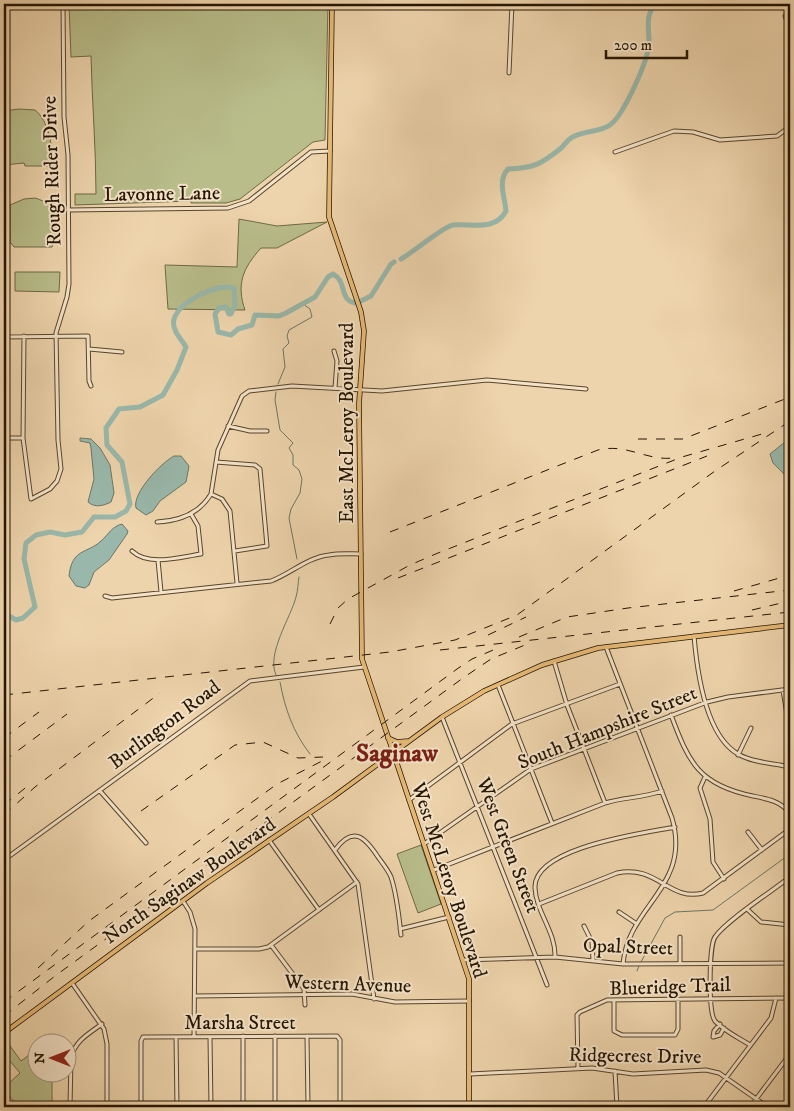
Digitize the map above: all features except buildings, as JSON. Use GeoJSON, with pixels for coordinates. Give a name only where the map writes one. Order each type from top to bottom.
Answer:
{"type":"FeatureCollection","features":[{"type":"Feature","properties":{"kind":"main road","name":"East McLeroy Boulevard"},"geometry":{"type":"LineString","coordinates":[[332,4],[329,216],[363,323],[360,389],[362,653],[364,667],[393,754]]}},
{"type":"Feature","properties":{"kind":"main road","name":"North Saginaw Boulevard"},"geometry":{"type":"LineString","coordinates":[[4,1032],[183,901],[309,814],[442,717],[497,684],[553,661],[606,646],[790,626]]}},
{"type":"Feature","properties":{"kind":"main road"},"geometry":{"type":"LineString","coordinates":[[388,738],[397,742],[409,741]]}},
{"type":"Feature","properties":{"kind":"main road","name":"West McLeroy Boulevard"},"geometry":{"type":"LineString","coordinates":[[393,754],[434,870],[464,960],[470,985],[469,1107]]}},
{"type":"Feature","properties":{"kind":"street","name":"Rough Rider Drive"},"geometry":{"type":"LineString","coordinates":[[23,438],[31,500],[50,489],[57,481],[61,469],[58,440],[56,336],[58,322],[68,293],[68,155],[64,117],[63,4]]}},
{"type":"Feature","properties":{"kind":"street"},"geometry":{"type":"LineString","coordinates":[[510,73],[512,4]]}},
{"type":"Feature","properties":{"kind":"street"},"geometry":{"type":"LineString","coordinates":[[790,11],[785,16],[790,28]]}},
{"type":"Feature","properties":{"kind":"street"},"geometry":{"type":"LineString","coordinates":[[615,152],[674,131],[693,132],[720,140],[771,137],[785,131],[790,111]]}},
{"type":"Feature","properties":{"kind":"street","name":"Lavonne Lane"},"geometry":{"type":"LineString","coordinates":[[68,210],[228,208],[249,201],[312,152],[330,151]]}},
{"type":"Feature","properties":{"kind":"street"},"geometry":{"type":"LineString","coordinates":[[4,438],[23,438],[24,336]]}},
{"type":"Feature","properties":{"kind":"street"},"geometry":{"type":"LineString","coordinates":[[4,337],[88,336],[89,381],[92,386]]}},
{"type":"Feature","properties":{"kind":"street"},"geometry":{"type":"LineString","coordinates":[[89,349],[122,352]]}},
{"type":"Feature","properties":{"kind":"street"},"geometry":{"type":"LineString","coordinates":[[334,351],[337,361],[335,388]]}},
{"type":"Feature","properties":{"kind":"street"},"geometry":{"type":"LineString","coordinates":[[157,522],[191,514],[202,506],[211,494],[218,450],[242,396],[249,391],[292,386],[392,390],[487,380],[586,389]]}},
{"type":"Feature","properties":{"kind":"street"},"geometry":{"type":"LineString","coordinates":[[228,426],[250,432],[267,431]]}},
{"type":"Feature","properties":{"kind":"street"},"geometry":{"type":"LineString","coordinates":[[216,462],[255,465],[260,468],[268,542],[266,546],[235,551]]}},
{"type":"Feature","properties":{"kind":"street"},"geometry":{"type":"LineString","coordinates":[[211,494],[222,499],[230,511],[238,583]]}},
{"type":"Feature","properties":{"kind":"street"},"geometry":{"type":"LineString","coordinates":[[132,551],[143,558],[158,560],[201,554],[198,526],[191,514]]}},
{"type":"Feature","properties":{"kind":"street"},"geometry":{"type":"LineString","coordinates":[[105,596],[112,598],[238,583],[271,581],[302,564],[327,555],[361,554]]}},
{"type":"Feature","properties":{"kind":"street"},"geometry":{"type":"LineString","coordinates":[[158,560],[161,592]]}},
{"type":"Feature","properties":{"kind":"street"},"geometry":{"type":"LineString","coordinates":[[694,636],[699,674],[718,736],[727,747],[738,755],[790,767]]}},
{"type":"Feature","properties":{"kind":"street"},"geometry":{"type":"LineString","coordinates":[[606,646],[675,827],[676,856],[665,883],[637,924],[626,945],[623,964]]}},
{"type":"Feature","properties":{"kind":"street"},"geometry":{"type":"LineString","coordinates":[[553,661],[567,705],[605,803]]}},
{"type":"Feature","properties":{"kind":"street","name":"Burlington Road"},"geometry":{"type":"LineString","coordinates":[[4,860],[250,681],[364,667]]}},
{"type":"Feature","properties":{"kind":"street"},"geometry":{"type":"LineString","coordinates":[[497,684],[552,823]]}},
{"type":"Feature","properties":{"kind":"street"},"geometry":{"type":"LineString","coordinates":[[409,800],[461,764],[512,724],[620,684]]}},
{"type":"Feature","properties":{"kind":"street","name":"South Hampshire Street"},"geometry":{"type":"LineString","coordinates":[[424,844],[531,769],[707,702],[728,697],[790,689]]}},
{"type":"Feature","properties":{"kind":"street"},"geometry":{"type":"LineString","coordinates":[[783,690],[790,733]]}},
{"type":"Feature","properties":{"kind":"street"},"geometry":{"type":"LineString","coordinates":[[671,715],[686,753],[705,777],[723,788],[772,799],[790,813]]}},
{"type":"Feature","properties":{"kind":"street","name":"West Green Street"},"geometry":{"type":"LineString","coordinates":[[442,717],[547,985]]}},
{"type":"Feature","properties":{"kind":"street"},"geometry":{"type":"LineString","coordinates":[[738,755],[751,728]]}},
{"type":"Feature","properties":{"kind":"street"},"geometry":{"type":"LineString","coordinates":[[705,777],[700,788],[710,819],[714,862],[724,879]]}},
{"type":"Feature","properties":{"kind":"street"},"geometry":{"type":"LineString","coordinates":[[100,791],[146,843]]}},
{"type":"Feature","properties":{"kind":"street"},"geometry":{"type":"LineString","coordinates":[[434,870],[605,803],[619,799],[645,797],[662,792]]}},
{"type":"Feature","properties":{"kind":"street"},"geometry":{"type":"LineString","coordinates":[[309,814],[357,882],[374,999]]}},
{"type":"Feature","properties":{"kind":"street"},"geometry":{"type":"LineString","coordinates":[[556,957],[555,946],[539,904],[535,883],[538,873],[546,864],[609,839],[675,827]]}},
{"type":"Feature","properties":{"kind":"street"},"geometry":{"type":"LineString","coordinates":[[539,904],[623,872],[645,873],[681,893],[694,895],[707,891],[790,829]]}},
{"type":"Feature","properties":{"kind":"street"},"geometry":{"type":"LineString","coordinates":[[748,832],[762,850]]}},
{"type":"Feature","properties":{"kind":"street"},"geometry":{"type":"LineString","coordinates":[[335,850],[340,843],[351,836],[360,836],[368,843],[390,876],[400,935]]}},
{"type":"Feature","properties":{"kind":"street"},"geometry":{"type":"LineString","coordinates":[[269,840],[320,910]]}},
{"type":"Feature","properties":{"kind":"street"},"geometry":{"type":"LineString","coordinates":[[750,1045],[724,1028],[712,1014],[711,963],[714,939],[790,877]]}},
{"type":"Feature","properties":{"kind":"street"},"geometry":{"type":"LineString","coordinates":[[195,948],[259,949],[271,945],[357,882]]}},
{"type":"Feature","properties":{"kind":"street"},"geometry":{"type":"LineString","coordinates":[[183,901],[193,921],[195,948],[194,1037]]}},
{"type":"Feature","properties":{"kind":"street"},"geometry":{"type":"LineString","coordinates":[[748,910],[761,922],[790,925]]}},
{"type":"Feature","properties":{"kind":"street"},"geometry":{"type":"LineString","coordinates":[[620,912],[637,924]]}},
{"type":"Feature","properties":{"kind":"street"},"geometry":{"type":"LineString","coordinates":[[400,929],[449,917]]}},
{"type":"Feature","properties":{"kind":"street"},"geometry":{"type":"LineString","coordinates":[[584,926],[592,942],[593,961]]}},
{"type":"Feature","properties":{"kind":"street"},"geometry":{"type":"LineString","coordinates":[[680,937],[680,963]]}},
{"type":"Feature","properties":{"kind":"street"},"geometry":{"type":"LineString","coordinates":[[271,945],[302,985],[305,995],[305,1006]]}},
{"type":"Feature","properties":{"kind":"street","name":"Opal Street"},"geometry":{"type":"LineString","coordinates":[[464,960],[556,957],[623,964],[790,962]]}},
{"type":"Feature","properties":{"kind":"street"},"geometry":{"type":"LineString","coordinates":[[72,983],[102,1024],[106,1044],[106,1107]]}},
{"type":"Feature","properties":{"kind":"street","name":"Western Avenue"},"geometry":{"type":"LineString","coordinates":[[195,996],[355,994],[395,1002],[470,1001]]}},
{"type":"Feature","properties":{"kind":"street"},"geometry":{"type":"LineString","coordinates":[[704,1107],[771,1018],[776,998]]}},
{"type":"Feature","properties":{"kind":"street","name":"Blueridge Trail"},"geometry":{"type":"LineString","coordinates":[[578,1068],[577,1016],[580,1012],[607,1000],[790,998]]}},
{"type":"Feature","properties":{"kind":"street"},"geometry":{"type":"LineString","coordinates":[[614,1000],[614,1031],[622,1035],[675,1035],[678,1029],[678,1000]]}},
{"type":"Feature","properties":{"kind":"street"},"geometry":{"type":"LineString","coordinates":[[70,1107],[70,1058],[82,1038],[102,1024]]}},
{"type":"Feature","properties":{"kind":"street"},"geometry":{"type":"LineString","coordinates":[[720,1024],[714,1031],[714,1037],[720,1035],[724,1028]]}},
{"type":"Feature","properties":{"kind":"street"},"geometry":{"type":"LineString","coordinates":[[243,1036],[243,1107]]}},
{"type":"Feature","properties":{"kind":"street"},"geometry":{"type":"LineString","coordinates":[[275,1036],[275,1107]]}},
{"type":"Feature","properties":{"kind":"street"},"geometry":{"type":"LineString","coordinates":[[307,1036],[308,1107]]}},
{"type":"Feature","properties":{"kind":"street","name":"Marsha Street"},"geometry":{"type":"LineString","coordinates":[[141,1107],[142,1038],[307,1036],[339,1037],[340,1107]]}},
{"type":"Feature","properties":{"kind":"street"},"geometry":{"type":"LineString","coordinates":[[176,1037],[177,1107]]}},
{"type":"Feature","properties":{"kind":"street"},"geometry":{"type":"LineString","coordinates":[[210,1037],[210,1107]]}},
{"type":"Feature","properties":{"kind":"street"},"geometry":{"type":"LineString","coordinates":[[750,1107],[790,1054]]}},
{"type":"Feature","properties":{"kind":"street"},"geometry":{"type":"LineString","coordinates":[[785,1062],[790,1066]]}},
{"type":"Feature","properties":{"kind":"street","name":"Ridgecrest Drive"},"geometry":{"type":"LineString","coordinates":[[470,1074],[578,1068],[633,1074],[706,1070],[719,1073],[756,1100],[770,1106],[790,1107]]}},
{"type":"Feature","properties":{"kind":"street"},"geometry":{"type":"LineString","coordinates":[[615,1071],[616,1107]]}},
{"type":"Feature","properties":{"kind":"green space"},"geometry":{"type":"Polygon","coordinates":[[[69,4],[328,4],[325,140],[313,142],[240,199],[226,203],[191,203],[191,201],[75,205],[75,194],[96,194],[95,160],[91,56],[71,57],[69,4]]]}},
{"type":"Feature","properties":{"kind":"green space"},"geometry":{"type":"Polygon","coordinates":[[[19,109],[35,110],[44,121],[52,149],[53,162],[50,166],[25,166],[24,163],[4,165],[4,111],[19,109]]]}},
{"type":"Feature","properties":{"kind":"green space"},"geometry":{"type":"Polygon","coordinates":[[[35,198],[50,206],[57,218],[57,232],[52,247],[14,247],[10,242],[10,205],[24,199],[35,198]]]}},
{"type":"Feature","properties":{"kind":"green space"},"geometry":{"type":"Polygon","coordinates":[[[239,219],[277,226],[327,222],[277,248],[261,248],[250,262],[241,284],[242,301],[245,310],[168,309],[165,265],[237,267],[239,219]]]}},
{"type":"Feature","properties":{"kind":"green space"},"geometry":{"type":"Polygon","coordinates":[[[15,272],[60,272],[59,292],[15,291],[15,272]]]}},
{"type":"Feature","properties":{"kind":"green space"},"geometry":{"type":"Polygon","coordinates":[[[421,845],[441,904],[418,913],[397,854],[421,845]]]}},
{"type":"Feature","properties":{"kind":"green space"},"geometry":{"type":"Polygon","coordinates":[[[5,1039],[21,1061],[28,1056],[28,1084],[52,1084],[52,1107],[7,1107],[14,1102],[6,1092],[6,1086],[20,1073],[4,1054],[5,1039]]]}},
{"type":"Feature","properties":{"kind":"shaded area"},"geometry":{"type":"Polygon","coordinates":[[[80,438],[91,439],[100,448],[110,465],[114,493],[111,502],[96,506],[88,502],[94,479],[91,448],[90,443],[80,441],[80,438]]]}},
{"type":"Feature","properties":{"kind":"shaded area"},"geometry":{"type":"Polygon","coordinates":[[[790,438],[790,477],[787,477],[773,463],[770,454],[790,438]]]}},
{"type":"Feature","properties":{"kind":"shaded area"},"geometry":{"type":"Polygon","coordinates":[[[174,456],[181,456],[189,466],[186,482],[160,501],[153,511],[146,515],[136,508],[138,495],[155,472],[174,456]]]}},
{"type":"Feature","properties":{"kind":"shaded area"},"geometry":{"type":"Polygon","coordinates":[[[122,524],[128,531],[127,534],[109,560],[94,572],[89,585],[85,588],[76,586],[69,576],[73,561],[81,553],[101,541],[118,525],[122,524]]]}},
{"type":"Feature","properties":{"kind":"waterway"},"geometry":{"type":"LineString","coordinates":[[401,259],[453,225],[482,225],[496,222],[506,211],[502,184],[508,169],[536,165],[576,135],[596,131],[610,125],[621,112],[638,80],[646,59],[649,45],[648,20],[656,4]]}},
{"type":"Feature","properties":{"kind":"waterway"},"geometry":{"type":"LineString","coordinates":[[361,301],[371,296],[394,262]]}},
{"type":"Feature","properties":{"kind":"waterway"},"geometry":{"type":"LineString","coordinates":[[4,613],[16,620],[23,618],[35,607],[24,559],[26,543],[36,535],[50,532],[65,535],[82,532],[94,517],[115,517],[126,511],[130,504],[122,462],[107,445],[106,428],[119,409],[140,407],[163,395],[177,370],[186,347],[177,334],[173,323],[178,312],[184,306],[191,300],[209,291],[218,288],[234,288],[235,305],[231,314],[229,314],[226,307],[219,308],[215,314],[218,332],[231,335],[238,329],[252,325],[255,315],[279,316],[315,297],[328,277],[333,274],[338,277],[346,298],[355,303]]}},
{"type":"Feature","properties":{"kind":"waterway"},"geometry":{"type":"LineString","coordinates":[[278,384],[285,367],[283,349],[289,343],[287,336],[289,330],[312,317],[310,309],[303,304]]}},
{"type":"Feature","properties":{"kind":"waterway"},"geometry":{"type":"LineString","coordinates":[[276,392],[275,400],[280,430],[293,443],[289,448],[293,455],[293,465],[299,470],[302,479],[300,493],[291,509],[289,518],[297,559]]}},
{"type":"Feature","properties":{"kind":"waterway"},"geometry":{"type":"LineString","coordinates":[[276,675],[274,657],[280,636],[296,597],[299,577]]}},
{"type":"Feature","properties":{"kind":"waterway"},"geometry":{"type":"LineString","coordinates":[[280,682],[290,720],[310,754]]}},
{"type":"Feature","properties":{"kind":"waterway"},"geometry":{"type":"LineString","coordinates":[[641,962],[665,918],[675,912],[713,910],[790,854]]}},
{"type":"Feature","properties":{"kind":"waterway"},"geometry":{"type":"LineString","coordinates":[[637,971],[639,966]]}},
{"type":"Feature","properties":{"kind":"railway"},"geometry":{"type":"LineString","coordinates":[[638,439],[683,439],[790,397]]}},
{"type":"Feature","properties":{"kind":"railway"},"geometry":{"type":"LineString","coordinates":[[4,695],[390,652],[455,640],[517,615],[715,471],[790,421]]}},
{"type":"Feature","properties":{"kind":"railway"},"geometry":{"type":"LineString","coordinates":[[330,624],[338,608],[348,599],[410,565],[682,457],[762,434]]}},
{"type":"Feature","properties":{"kind":"railway"},"geometry":{"type":"LineString","coordinates":[[390,532],[598,450],[618,449],[654,457],[673,458]]}},
{"type":"Feature","properties":{"kind":"railway"},"geometry":{"type":"LineString","coordinates":[[398,578],[707,456]]}},
{"type":"Feature","properties":{"kind":"railway"},"geometry":{"type":"LineString","coordinates":[[734,591],[790,575]]}},
{"type":"Feature","properties":{"kind":"railway"},"geometry":{"type":"LineString","coordinates":[[519,637],[567,617],[628,608],[790,590]]}},
{"type":"Feature","properties":{"kind":"railway"},"geometry":{"type":"LineString","coordinates":[[752,610],[790,601]]}},
{"type":"Feature","properties":{"kind":"railway"},"geometry":{"type":"LineString","coordinates":[[440,650],[790,612]]}},
{"type":"Feature","properties":{"kind":"railway"},"geometry":{"type":"LineString","coordinates":[[488,635],[526,617]]}},
{"type":"Feature","properties":{"kind":"railway"},"geometry":{"type":"LineString","coordinates":[[4,1016],[55,976],[463,678],[491,659],[525,645]]}},
{"type":"Feature","properties":{"kind":"railway"},"geometry":{"type":"LineString","coordinates":[[4,1002],[457,669],[472,659],[498,648]]}},
{"type":"Feature","properties":{"kind":"railway"},"geometry":{"type":"LineString","coordinates":[[4,815],[35,787],[160,693]]}},
{"type":"Feature","properties":{"kind":"railway"},"geometry":{"type":"LineString","coordinates":[[4,738],[39,712]]}},
{"type":"Feature","properties":{"kind":"railway"},"geometry":{"type":"LineString","coordinates":[[4,761],[67,714]]}},
{"type":"Feature","properties":{"kind":"railway"},"geometry":{"type":"LineString","coordinates":[[141,811],[235,745],[263,742],[298,758],[323,757]]}},
{"type":"Feature","properties":{"kind":"railway"},"geometry":{"type":"LineString","coordinates":[[38,968],[89,921],[277,784],[324,760]]}},
{"type":"Feature","properties":{"kind":"railway"},"geometry":{"type":"LineString","coordinates":[[4,805],[29,785]]}},
{"type":"Feature","properties":{"kind":"district","name":"Saginaw"},"geometry":{"type":"Point","coordinates":[397,752]}}]}
